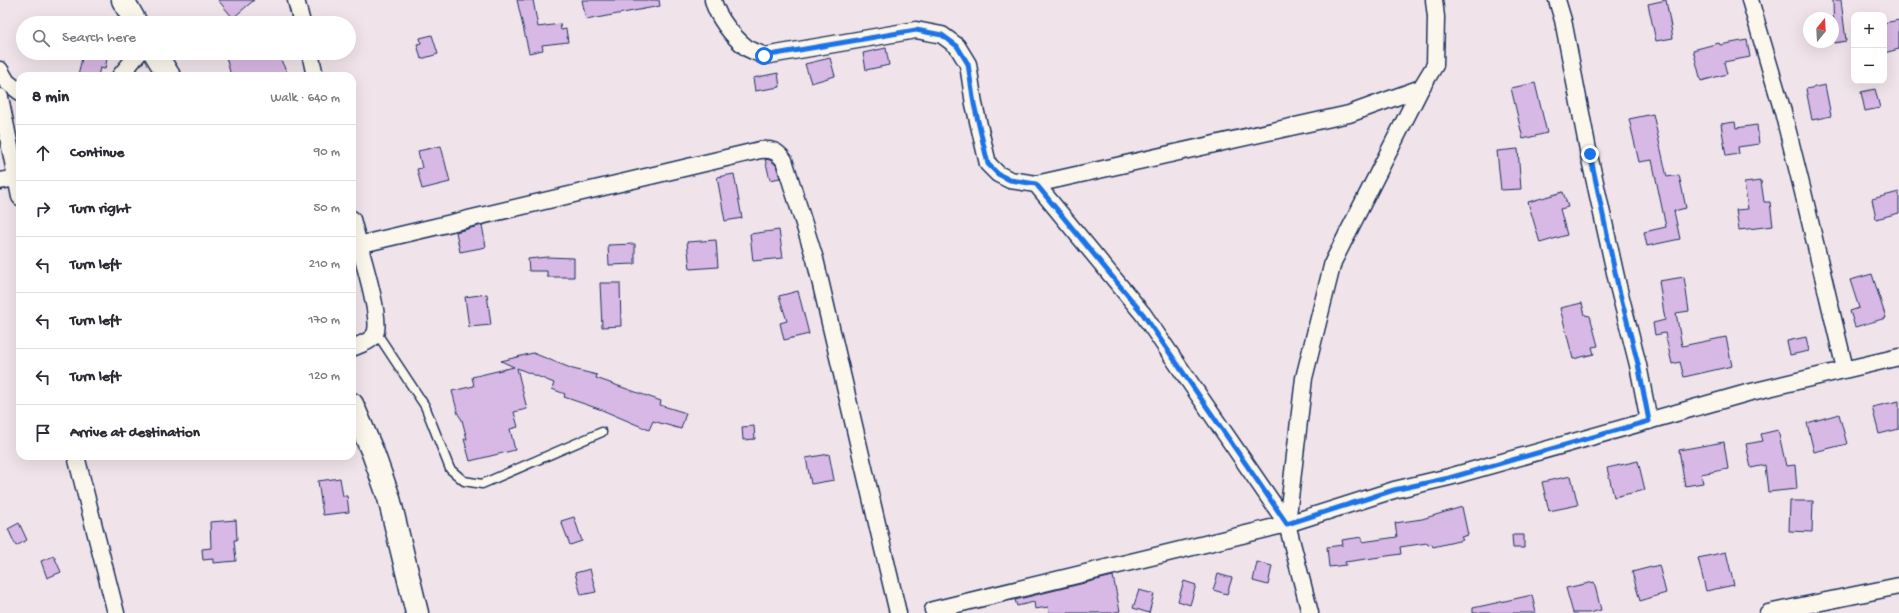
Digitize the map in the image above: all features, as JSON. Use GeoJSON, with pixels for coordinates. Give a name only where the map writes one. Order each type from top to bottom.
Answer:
{"type":"FeatureCollection","features":[{"type":"Feature","properties":{"kind":"main road"},"geometry":{"type":"LineString","coordinates":[[123,0],[132,16]]}},
{"type":"Feature","properties":{"kind":"main road"},"geometry":{"type":"LineString","coordinates":[[159,60],[167,72]]}},
{"type":"Feature","properties":{"kind":"main road"},"geometry":{"type":"LineString","coordinates":[[356,413],[373,453],[389,498],[417,613]]}},
{"type":"Feature","properties":{"kind":"street"},"geometry":{"type":"LineString","coordinates":[[296,0],[300,16]]}},
{"type":"Feature","properties":{"kind":"street"},"geometry":{"type":"LineString","coordinates":[[713,0],[715,9],[734,34],[748,48],[764,56],[916,30],[942,35],[957,46],[968,64],[974,104],[988,164],[998,174],[1010,180],[1036,184],[1350,114],[1421,88]]}},
{"type":"Feature","properties":{"kind":"street"},"geometry":{"type":"LineString","coordinates":[[1287,524],[1304,378],[1333,262],[1421,88],[1435,65],[1436,17],[1434,0]]}},
{"type":"Feature","properties":{"kind":"street"},"geometry":{"type":"LineString","coordinates":[[1557,0],[1563,20],[1618,286],[1638,364],[1649,421]]}},
{"type":"Feature","properties":{"kind":"street"},"geometry":{"type":"LineString","coordinates":[[1750,0],[1783,112],[1802,185],[1845,369]]}},
{"type":"Feature","properties":{"kind":"street"},"geometry":{"type":"LineString","coordinates":[[123,72],[133,60]]}},
{"type":"Feature","properties":{"kind":"street"},"geometry":{"type":"LineString","coordinates":[[312,60],[315,72]]}},
{"type":"Feature","properties":{"kind":"street"},"geometry":{"type":"LineString","coordinates":[[0,70],[7,82],[16,89]]}},
{"type":"Feature","properties":{"kind":"street"},"geometry":{"type":"LineString","coordinates":[[0,97],[16,178],[0,181]]}},
{"type":"Feature","properties":{"kind":"street"},"geometry":{"type":"LineString","coordinates":[[358,245],[760,150],[768,149],[778,152],[784,160],[815,259],[898,613]]}},
{"type":"Feature","properties":{"kind":"street"},"geometry":{"type":"LineString","coordinates":[[1036,184],[1143,314],[1287,524],[1310,613]]}},
{"type":"Feature","properties":{"kind":"street"},"geometry":{"type":"LineString","coordinates":[[356,236],[375,310],[376,332],[368,342],[356,346]]}},
{"type":"Feature","properties":{"kind":"street"},"geometry":{"type":"LineString","coordinates":[[933,610],[1287,524],[1394,490],[1449,478],[1747,393],[1899,357]]}},
{"type":"Feature","properties":{"kind":"street"},"geometry":{"type":"LineString","coordinates":[[77,460],[116,613]]}},
{"type":"Feature","properties":{"kind":"street"},"geometry":{"type":"LineString","coordinates":[[1768,613],[1899,586]]}},
{"type":"Feature","properties":{"kind":"lane"},"geometry":{"type":"LineString","coordinates":[[376,332],[424,406],[450,469],[464,481],[482,484],[602,432]]}},
{"type":"Feature","properties":{"kind":"building"},"geometry":{"type":"Polygon","coordinates":[[[218,0],[254,0],[235,16],[231,16],[218,0]]]}},
{"type":"Feature","properties":{"kind":"building"},"geometry":{"type":"Polygon","coordinates":[[[517,0],[533,0],[538,27],[560,24],[561,30],[566,29],[568,42],[542,45],[543,50],[529,53],[517,0]]]}},
{"type":"Feature","properties":{"kind":"building"},"geometry":{"type":"Polygon","coordinates":[[[582,0],[659,0],[660,6],[586,20],[582,0]]]}},
{"type":"Feature","properties":{"kind":"building"},"geometry":{"type":"Polygon","coordinates":[[[1666,0],[1673,38],[1656,41],[1648,4],[1666,0]]]}},
{"type":"Feature","properties":{"kind":"building"},"geometry":{"type":"Polygon","coordinates":[[[1833,0],[1841,0],[1846,41],[1839,42],[1839,12],[1833,12],[1833,0]]]}},
{"type":"Feature","properties":{"kind":"building"},"geometry":{"type":"Polygon","coordinates":[[[1899,20],[1899,49],[1887,52],[1887,48],[1887,22],[1899,20]]]}},
{"type":"Feature","properties":{"kind":"building"},"geometry":{"type":"Polygon","coordinates":[[[432,35],[438,54],[421,59],[417,44],[421,43],[420,38],[432,35]]]}},
{"type":"Feature","properties":{"kind":"building"},"geometry":{"type":"Polygon","coordinates":[[[1747,40],[1750,57],[1724,62],[1727,74],[1701,81],[1693,50],[1719,43],[1720,45],[1747,40]]]}},
{"type":"Feature","properties":{"kind":"building"},"geometry":{"type":"Polygon","coordinates":[[[886,48],[889,65],[866,70],[863,53],[886,48]]]}},
{"type":"Feature","properties":{"kind":"building"},"geometry":{"type":"Polygon","coordinates":[[[830,58],[835,76],[811,83],[805,64],[830,58]]]}},
{"type":"Feature","properties":{"kind":"building"},"geometry":{"type":"Polygon","coordinates":[[[81,60],[107,60],[105,69],[100,68],[99,72],[79,72],[81,60]]]}},
{"type":"Feature","properties":{"kind":"building"},"geometry":{"type":"Polygon","coordinates":[[[227,60],[281,60],[287,72],[230,72],[227,60]]]}},
{"type":"Feature","properties":{"kind":"building"},"geometry":{"type":"Polygon","coordinates":[[[778,73],[780,87],[755,91],[753,78],[778,73]]]}},
{"type":"Feature","properties":{"kind":"building"},"geometry":{"type":"Polygon","coordinates":[[[1535,83],[1547,133],[1523,139],[1511,88],[1535,83]]]}},
{"type":"Feature","properties":{"kind":"building"},"geometry":{"type":"Polygon","coordinates":[[[1825,85],[1831,116],[1812,120],[1806,89],[1825,85]]]}},
{"type":"Feature","properties":{"kind":"building"},"geometry":{"type":"Polygon","coordinates":[[[1875,89],[1880,108],[1865,111],[1861,92],[1875,89]]]}},
{"type":"Feature","properties":{"kind":"building"},"geometry":{"type":"Polygon","coordinates":[[[1653,114],[1667,177],[1679,175],[1686,208],[1674,211],[1680,239],[1647,246],[1644,232],[1666,227],[1652,160],[1639,162],[1629,119],[1653,114]]]}},
{"type":"Feature","properties":{"kind":"building"},"geometry":{"type":"Polygon","coordinates":[[[1735,122],[1736,128],[1757,125],[1759,144],[1738,147],[1739,154],[1726,156],[1721,124],[1735,122]]]}},
{"type":"Feature","properties":{"kind":"building"},"geometry":{"type":"Polygon","coordinates":[[[441,146],[450,182],[422,189],[417,169],[422,168],[418,151],[441,146]]]}},
{"type":"Feature","properties":{"kind":"building"},"geometry":{"type":"Polygon","coordinates":[[[1518,149],[1521,189],[1501,190],[1497,151],[1518,149]]]}},
{"type":"Feature","properties":{"kind":"building"},"geometry":{"type":"Polygon","coordinates":[[[765,159],[770,160],[776,165],[780,178],[770,180],[765,159]]]}},
{"type":"Feature","properties":{"kind":"building"},"geometry":{"type":"Polygon","coordinates":[[[734,174],[742,218],[725,221],[717,177],[734,174]]]}},
{"type":"Feature","properties":{"kind":"building"},"geometry":{"type":"Polygon","coordinates":[[[1761,181],[1764,202],[1770,202],[1773,226],[1739,230],[1736,210],[1748,209],[1744,183],[1761,181]]]}},
{"type":"Feature","properties":{"kind":"building"},"geometry":{"type":"Polygon","coordinates":[[[1563,192],[1568,207],[1560,209],[1567,235],[1540,243],[1528,202],[1563,192]]]}},
{"type":"Feature","properties":{"kind":"building"},"geometry":{"type":"Polygon","coordinates":[[[1899,192],[1899,213],[1876,219],[1872,199],[1899,192]]]}},
{"type":"Feature","properties":{"kind":"building"},"geometry":{"type":"Polygon","coordinates":[[[482,225],[486,247],[460,252],[456,232],[482,225]]]}},
{"type":"Feature","properties":{"kind":"building"},"geometry":{"type":"Polygon","coordinates":[[[779,230],[783,258],[753,261],[750,234],[779,230]]]}},
{"type":"Feature","properties":{"kind":"building"},"geometry":{"type":"Polygon","coordinates":[[[716,240],[718,267],[690,269],[687,242],[716,240]]]}},
{"type":"Feature","properties":{"kind":"building"},"geometry":{"type":"Polygon","coordinates":[[[635,244],[635,264],[609,265],[608,245],[635,244]]]}},
{"type":"Feature","properties":{"kind":"building"},"geometry":{"type":"Polygon","coordinates":[[[547,257],[574,258],[574,277],[547,277],[547,271],[529,271],[528,259],[547,257]]]}},
{"type":"Feature","properties":{"kind":"building"},"geometry":{"type":"Polygon","coordinates":[[[1872,274],[1886,318],[1855,327],[1850,311],[1859,308],[1850,280],[1872,274]]]}},
{"type":"Feature","properties":{"kind":"building"},"geometry":{"type":"Polygon","coordinates":[[[1684,277],[1689,311],[1676,313],[1682,346],[1726,337],[1732,366],[1684,377],[1680,362],[1672,364],[1665,333],[1655,335],[1653,323],[1665,320],[1659,281],[1684,277]]]}},
{"type":"Feature","properties":{"kind":"building"},"geometry":{"type":"Polygon","coordinates":[[[600,283],[620,283],[621,326],[602,327],[600,283]]]}},
{"type":"Feature","properties":{"kind":"building"},"geometry":{"type":"Polygon","coordinates":[[[798,291],[809,334],[784,340],[780,323],[787,321],[779,296],[798,291]]]}},
{"type":"Feature","properties":{"kind":"building"},"geometry":{"type":"Polygon","coordinates":[[[487,294],[491,325],[469,327],[465,297],[487,294]]]}},
{"type":"Feature","properties":{"kind":"building"},"geometry":{"type":"Polygon","coordinates":[[[1582,303],[1585,315],[1590,316],[1598,346],[1592,347],[1594,354],[1573,359],[1560,308],[1582,303]]]}},
{"type":"Feature","properties":{"kind":"building"},"geometry":{"type":"Polygon","coordinates":[[[1806,337],[1809,351],[1790,355],[1787,341],[1806,337]]]}},
{"type":"Feature","properties":{"kind":"building"},"geometry":{"type":"Polygon","coordinates":[[[533,353],[573,369],[597,375],[596,378],[661,401],[660,405],[686,413],[681,429],[653,421],[649,430],[602,410],[564,397],[565,394],[552,389],[554,383],[517,368],[527,409],[514,412],[518,427],[510,429],[515,450],[470,461],[464,439],[467,439],[452,391],[474,386],[472,377],[514,367],[501,361],[533,353]]]}},
{"type":"Feature","properties":{"kind":"building"},"geometry":{"type":"Polygon","coordinates":[[[1899,401],[1899,429],[1879,434],[1872,407],[1899,401]]]}},
{"type":"Feature","properties":{"kind":"building"},"geometry":{"type":"Polygon","coordinates":[[[1839,414],[1847,444],[1814,452],[1807,423],[1839,414]]]}},
{"type":"Feature","properties":{"kind":"building"},"geometry":{"type":"Polygon","coordinates":[[[754,426],[755,439],[743,440],[742,427],[754,426]]]}},
{"type":"Feature","properties":{"kind":"building"},"geometry":{"type":"Polygon","coordinates":[[[1778,430],[1786,466],[1795,465],[1797,489],[1768,492],[1765,465],[1751,468],[1746,444],[1763,441],[1761,434],[1778,430]]]}},
{"type":"Feature","properties":{"kind":"building"},"geometry":{"type":"Polygon","coordinates":[[[1724,442],[1728,469],[1701,474],[1703,483],[1685,486],[1679,450],[1724,442]]]}},
{"type":"Feature","properties":{"kind":"building"},"geometry":{"type":"Polygon","coordinates":[[[829,454],[834,480],[811,484],[806,458],[829,454]]]}},
{"type":"Feature","properties":{"kind":"building"},"geometry":{"type":"Polygon","coordinates":[[[1638,461],[1645,490],[1614,497],[1607,468],[1638,461]]]}},
{"type":"Feature","properties":{"kind":"building"},"geometry":{"type":"Polygon","coordinates":[[[1571,476],[1578,505],[1549,511],[1542,482],[1571,476]]]}},
{"type":"Feature","properties":{"kind":"building"},"geometry":{"type":"Polygon","coordinates":[[[340,478],[343,496],[347,496],[349,512],[323,515],[318,481],[340,478]]]}},
{"type":"Feature","properties":{"kind":"building"},"geometry":{"type":"Polygon","coordinates":[[[1790,501],[1813,501],[1812,532],[1789,531],[1790,501]]]}},
{"type":"Feature","properties":{"kind":"building"},"geometry":{"type":"Polygon","coordinates":[[[1462,507],[1468,535],[1461,537],[1463,540],[1433,547],[1432,544],[1428,545],[1427,543],[1400,547],[1401,554],[1345,562],[1346,565],[1329,567],[1327,547],[1343,545],[1342,540],[1362,537],[1362,542],[1397,537],[1395,523],[1422,519],[1462,507]]]}},
{"type":"Feature","properties":{"kind":"building"},"geometry":{"type":"Polygon","coordinates":[[[574,517],[582,541],[570,545],[561,521],[574,517]]]}},
{"type":"Feature","properties":{"kind":"building"},"geometry":{"type":"Polygon","coordinates":[[[236,520],[237,540],[234,540],[236,561],[213,563],[213,559],[203,560],[202,549],[211,548],[210,522],[236,520]]]}},
{"type":"Feature","properties":{"kind":"building"},"geometry":{"type":"Polygon","coordinates":[[[19,523],[27,540],[16,546],[8,529],[19,523]]]}},
{"type":"Feature","properties":{"kind":"building"},"geometry":{"type":"Polygon","coordinates":[[[1512,535],[1524,535],[1524,548],[1513,548],[1512,535]]]}},
{"type":"Feature","properties":{"kind":"building"},"geometry":{"type":"Polygon","coordinates":[[[1726,552],[1734,585],[1706,591],[1698,558],[1726,552]]]}},
{"type":"Feature","properties":{"kind":"building"},"geometry":{"type":"Polygon","coordinates":[[[54,556],[61,572],[47,578],[41,561],[54,556]]]}},
{"type":"Feature","properties":{"kind":"building"},"geometry":{"type":"Polygon","coordinates":[[[1257,562],[1272,566],[1268,585],[1253,581],[1257,562]]]}},
{"type":"Feature","properties":{"kind":"building"},"geometry":{"type":"Polygon","coordinates":[[[1659,565],[1666,593],[1640,601],[1632,572],[1659,565]]]}},
{"type":"Feature","properties":{"kind":"building"},"geometry":{"type":"Polygon","coordinates":[[[590,569],[596,592],[581,595],[575,573],[590,569]]]}},
{"type":"Feature","properties":{"kind":"building"},"geometry":{"type":"Polygon","coordinates":[[[1218,574],[1232,578],[1227,594],[1213,590],[1218,574]]]}},
{"type":"Feature","properties":{"kind":"building"},"geometry":{"type":"Polygon","coordinates":[[[1113,576],[1120,611],[1111,613],[1049,613],[1048,607],[1035,609],[1034,602],[1017,606],[1015,600],[1113,576]]]}},
{"type":"Feature","properties":{"kind":"building"},"geometry":{"type":"Polygon","coordinates":[[[1184,581],[1196,585],[1190,605],[1178,601],[1184,581]]]}},
{"type":"Feature","properties":{"kind":"building"},"geometry":{"type":"Polygon","coordinates":[[[1594,582],[1601,610],[1589,613],[1573,613],[1566,588],[1594,582]]]}},
{"type":"Feature","properties":{"kind":"building"},"geometry":{"type":"Polygon","coordinates":[[[1139,590],[1154,594],[1149,613],[1133,608],[1139,590]]]}},
{"type":"Feature","properties":{"kind":"building"},"geometry":{"type":"Polygon","coordinates":[[[1532,595],[1536,613],[1473,613],[1473,608],[1532,595]]]}},
{"type":"Feature","properties":{"kind":"route"},"geometry":{"type":"LineString","coordinates":[[764,56],[916,30],[942,35],[957,46],[968,64],[974,104],[988,164],[998,174],[1010,180],[1036,184],[1143,314],[1287,524],[1394,490],[1449,478],[1649,421],[1638,364],[1618,286],[1590,154]]}}]}
